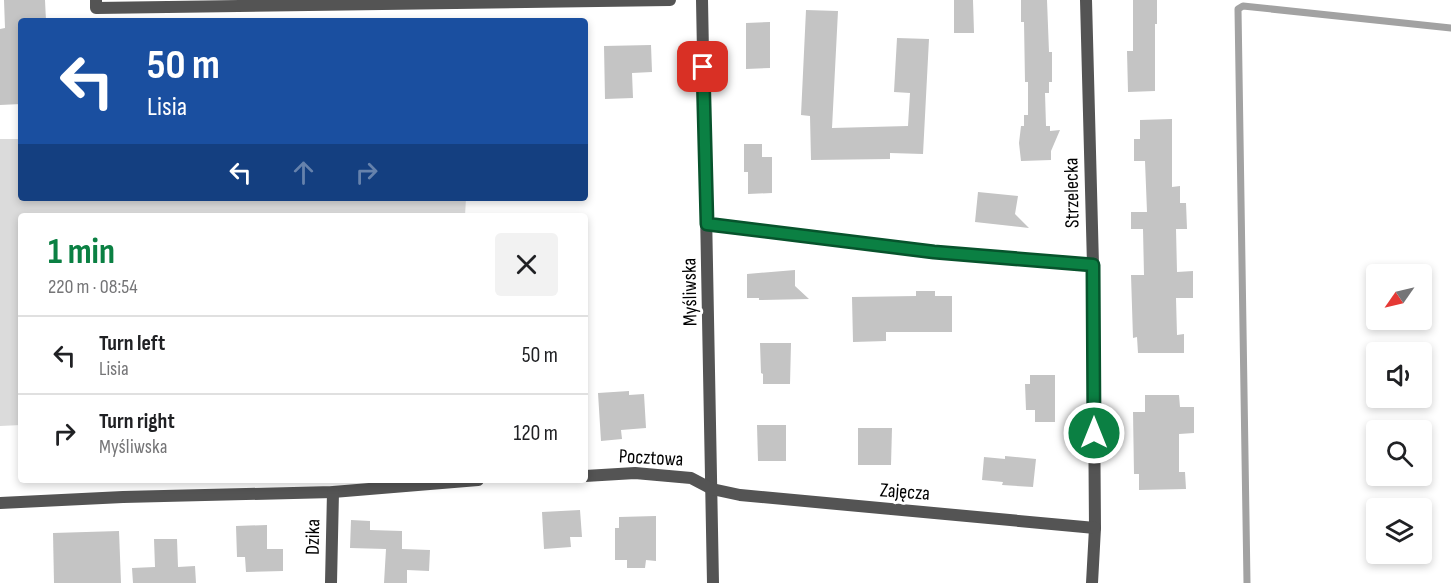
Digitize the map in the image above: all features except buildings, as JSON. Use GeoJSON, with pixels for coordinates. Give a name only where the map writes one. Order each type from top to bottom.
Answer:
{"type":"FeatureCollection","features":[{"type":"Feature","properties":{"kind":"street"},"geometry":{"type":"LineString","coordinates":[[96,0],[96,8],[670,0]]}},
{"type":"Feature","properties":{"kind":"street","name":"Myśliwska"},"geometry":{"type":"LineString","coordinates":[[702,0],[713,583]]}},
{"type":"Feature","properties":{"kind":"street","name":"Strzelecka"},"geometry":{"type":"LineString","coordinates":[[1086,0],[1093,265],[1095,528],[1092,583]]}},
{"type":"Feature","properties":{"kind":"street"},"geometry":{"type":"LineString","coordinates":[[707,224],[934,252],[1093,265]]}},
{"type":"Feature","properties":{"kind":"street","name":"Pocztowa"},"geometry":{"type":"LineString","coordinates":[[588,476],[635,473],[666,475],[691,478],[712,489]]}},
{"type":"Feature","properties":{"kind":"street"},"geometry":{"type":"LineString","coordinates":[[0,502],[333,492],[442,483]]}},
{"type":"Feature","properties":{"kind":"street","name":"Zajęcza"},"geometry":{"type":"LineString","coordinates":[[712,489],[740,495],[813,503],[959,514],[1095,528]]}},
{"type":"Feature","properties":{"kind":"street","name":"Dzika"},"geometry":{"type":"LineString","coordinates":[[331,583],[333,492]]}},
{"type":"Feature","properties":{"kind":"shaded area"},"geometry":{"type":"Polygon","coordinates":[[[0,139],[18,139],[18,201],[466,201],[465,213],[18,213],[18,425],[0,426],[0,139]]]}},
{"type":"Feature","properties":{"kind":"waterway"},"geometry":{"type":"LineString","coordinates":[[1247,583],[1238,9],[1243,6],[1451,28]]}},
{"type":"Feature","properties":{"kind":"route"},"geometry":{"type":"LineString","coordinates":[[703,67],[707,224],[934,252],[1093,265],[1094,433]]}}]}
